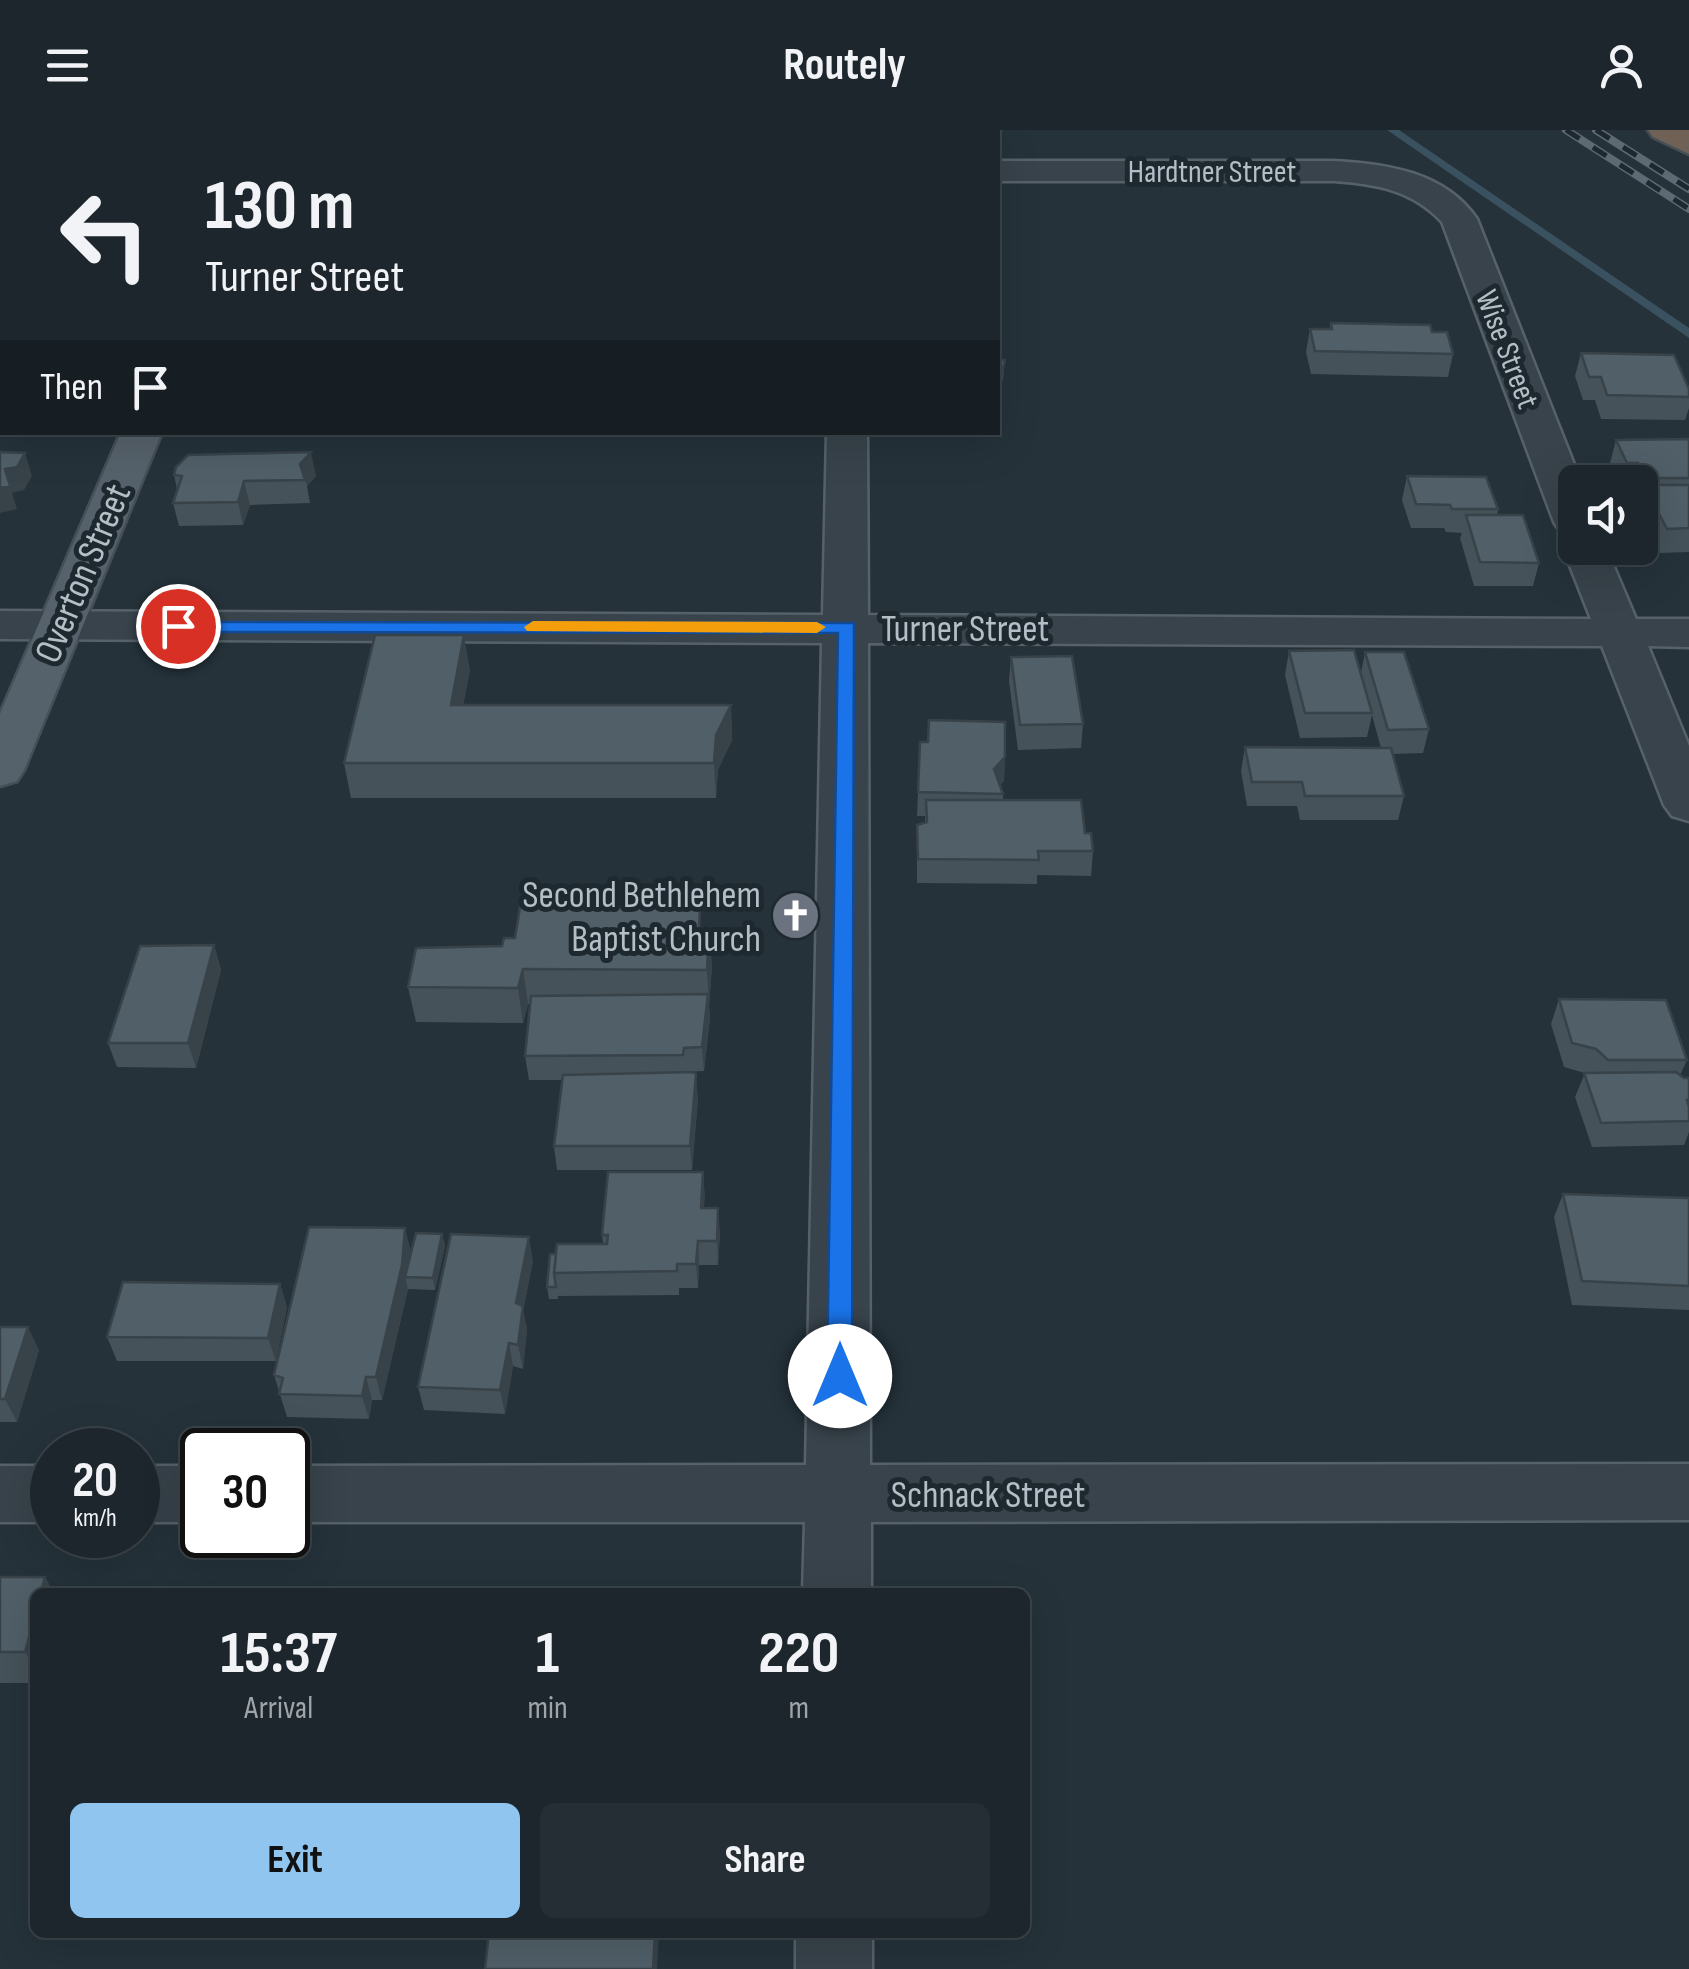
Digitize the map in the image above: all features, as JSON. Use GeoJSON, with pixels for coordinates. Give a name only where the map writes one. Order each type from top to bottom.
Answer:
{"type":"FeatureCollection","features":[{"type":"Feature","properties":{"kind":"highway"},"geometry":{"type":"LineString","coordinates":[[1665,130],[1689,144]]}},
{"type":"Feature","properties":{"kind":"main road","name":"Overton Street"},"geometry":{"type":"LineString","coordinates":[[0,770],[141,435]]}},
{"type":"Feature","properties":{"kind":"street","name":"Hardtner Street"},"geometry":{"type":"LineString","coordinates":[[1000,172],[1334,171],[1369,173],[1425,187]]}},
{"type":"Feature","properties":{"kind":"street","name":"Wise Street"},"geometry":{"type":"LineString","coordinates":[[1425,187],[1458,219],[1558,478]]}},
{"type":"Feature","properties":{"kind":"street"},"geometry":{"type":"LineString","coordinates":[[837,1588],[847,435]]}},
{"type":"Feature","properties":{"kind":"street"},"geometry":{"type":"LineString","coordinates":[[1592,565],[1689,805]]}},
{"type":"Feature","properties":{"kind":"street","name":"Turner Street"},"geometry":{"type":"LineString","coordinates":[[0,626],[847,627],[1689,634]]}},
{"type":"Feature","properties":{"kind":"street","name":"Schnack Street"},"geometry":{"type":"LineString","coordinates":[[310,1494],[1689,1492]]}},
{"type":"Feature","properties":{"kind":"street"},"geometry":{"type":"LineString","coordinates":[[0,1494],[30,1494]]}},
{"type":"Feature","properties":{"kind":"street"},"geometry":{"type":"LineString","coordinates":[[834,1938],[834,1969]]}},
{"type":"Feature","properties":{"kind":"building"},"geometry":{"type":"Polygon","coordinates":[[[1331,323],[1430,325],[1432,332],[1447,332],[1453,354],[1315,351],[1310,329],[1332,329],[1331,323]]]}},
{"type":"Feature","properties":{"kind":"building"},"geometry":{"type":"Polygon","coordinates":[[[1581,353],[1674,355],[1689,397],[1607,395],[1601,377],[1589,377],[1581,353]]]}},
{"type":"Feature","properties":{"kind":"building"},"geometry":{"type":"Polygon","coordinates":[[[1689,439],[1689,478],[1658,478],[1658,465],[1627,463],[1616,440],[1689,439]]]}},
{"type":"Feature","properties":{"kind":"building"},"geometry":{"type":"Polygon","coordinates":[[[0,452],[25,453],[17,467],[5,469],[10,486],[0,488],[0,452]]]}},
{"type":"Feature","properties":{"kind":"building"},"geometry":{"type":"Polygon","coordinates":[[[311,452],[300,464],[305,480],[244,481],[238,502],[173,503],[182,476],[174,475],[176,467],[188,455],[311,452]]]}},
{"type":"Feature","properties":{"kind":"building"},"geometry":{"type":"Polygon","coordinates":[[[1407,476],[1486,477],[1498,509],[1416,504],[1407,476]]]}},
{"type":"Feature","properties":{"kind":"building"},"geometry":{"type":"Polygon","coordinates":[[[1658,485],[1689,485],[1689,528],[1667,529],[1658,512],[1658,485]]]}},
{"type":"Feature","properties":{"kind":"building"},"geometry":{"type":"Polygon","coordinates":[[[1466,515],[1523,515],[1539,563],[1480,562],[1466,515]]]}},
{"type":"Feature","properties":{"kind":"building"},"geometry":{"type":"Polygon","coordinates":[[[375,635],[464,635],[451,705],[731,705],[716,735],[714,763],[344,763],[375,635]]]}},
{"type":"Feature","properties":{"kind":"building"},"geometry":{"type":"Polygon","coordinates":[[[1354,650],[1372,713],[1305,713],[1289,651],[1354,650]]]}},
{"type":"Feature","properties":{"kind":"building"},"geometry":{"type":"Polygon","coordinates":[[[1365,652],[1404,652],[1429,729],[1388,730],[1365,652]]]}},
{"type":"Feature","properties":{"kind":"building"},"geometry":{"type":"Polygon","coordinates":[[[1072,656],[1083,724],[1020,725],[1011,657],[1072,656]]]}},
{"type":"Feature","properties":{"kind":"building"},"geometry":{"type":"Polygon","coordinates":[[[929,720],[1005,722],[1005,757],[994,769],[1003,794],[918,792],[920,742],[928,742],[929,720]]]}},
{"type":"Feature","properties":{"kind":"building"},"geometry":{"type":"Polygon","coordinates":[[[1245,747],[1391,748],[1404,796],[1305,796],[1302,782],[1252,782],[1245,747]]]}},
{"type":"Feature","properties":{"kind":"building"},"geometry":{"type":"Polygon","coordinates":[[[926,800],[1081,800],[1085,833],[1091,833],[1093,851],[1038,851],[1039,860],[918,859],[917,825],[927,822],[926,800]]]}},
{"type":"Feature","properties":{"kind":"building"},"geometry":{"type":"Polygon","coordinates":[[[520,907],[700,907],[699,931],[709,932],[707,970],[523,969],[518,988],[408,987],[416,948],[502,946],[504,938],[515,938],[520,907]]]}},
{"type":"Feature","properties":{"kind":"building"},"geometry":{"type":"Polygon","coordinates":[[[214,945],[188,1043],[108,1043],[140,946],[214,945]]]}},
{"type":"Feature","properties":{"kind":"building"},"geometry":{"type":"Polygon","coordinates":[[[708,994],[702,1047],[684,1048],[683,1055],[525,1056],[531,996],[708,994]]]}},
{"type":"Feature","properties":{"kind":"building"},"geometry":{"type":"Polygon","coordinates":[[[1559,999],[1666,1000],[1687,1060],[1608,1060],[1596,1049],[1572,1043],[1559,999]]]}},
{"type":"Feature","properties":{"kind":"building"},"geometry":{"type":"Polygon","coordinates":[[[1676,1072],[1689,1078],[1689,1121],[1601,1123],[1584,1073],[1676,1072]]]}},
{"type":"Feature","properties":{"kind":"building"},"geometry":{"type":"Polygon","coordinates":[[[696,1074],[690,1146],[554,1146],[563,1075],[696,1074]]]}},
{"type":"Feature","properties":{"kind":"building"},"geometry":{"type":"Polygon","coordinates":[[[608,1172],[703,1172],[701,1208],[718,1208],[717,1241],[698,1241],[696,1264],[677,1264],[677,1271],[554,1273],[557,1244],[607,1244],[608,1235],[602,1235],[608,1172]]]}},
{"type":"Feature","properties":{"kind":"building"},"geometry":{"type":"Polygon","coordinates":[[[1563,1194],[1689,1198],[1689,1286],[1582,1281],[1563,1194]]]}},
{"type":"Feature","properties":{"kind":"building"},"geometry":{"type":"Polygon","coordinates":[[[309,1227],[405,1228],[402,1265],[376,1377],[366,1377],[362,1396],[279,1394],[283,1378],[274,1375],[309,1227]]]}},
{"type":"Feature","properties":{"kind":"building"},"geometry":{"type":"Polygon","coordinates":[[[416,1233],[442,1234],[433,1278],[405,1277],[416,1233]]]}},
{"type":"Feature","properties":{"kind":"building"},"geometry":{"type":"Polygon","coordinates":[[[451,1234],[529,1237],[516,1303],[523,1306],[518,1345],[509,1343],[500,1390],[418,1387],[451,1234]]]}},
{"type":"Feature","properties":{"kind":"building"},"geometry":{"type":"Polygon","coordinates":[[[550,1254],[556,1254],[556,1287],[547,1287],[550,1254]]]}},
{"type":"Feature","properties":{"kind":"building"},"geometry":{"type":"Polygon","coordinates":[[[123,1282],[280,1284],[268,1338],[107,1337],[123,1282]]]}},
{"type":"Feature","properties":{"kind":"building"},"geometry":{"type":"Polygon","coordinates":[[[0,1327],[28,1327],[5,1399],[0,1399],[0,1327]]]}},
{"type":"Feature","properties":{"kind":"building"},"geometry":{"type":"Polygon","coordinates":[[[0,1577],[45,1577],[42,1588],[30,1588],[30,1633],[25,1652],[0,1652],[0,1577]]]}},
{"type":"Feature","properties":{"kind":"building"},"geometry":{"type":"Polygon","coordinates":[[[488,1938],[655,1938],[653,1969],[485,1969],[488,1938]]]}},
{"type":"Feature","properties":{"kind":"waterway"},"geometry":{"type":"LineString","coordinates":[[1392,130],[1689,334]]}},
{"type":"Feature","properties":{"kind":"railway"},"geometry":{"type":"LineString","coordinates":[[1566,130],[1689,209]]}},
{"type":"Feature","properties":{"kind":"railway"},"geometry":{"type":"LineString","coordinates":[[1596,130],[1689,189]]}},
{"type":"Feature","properties":{"kind":"slow traffic"},"geometry":{"type":"LineString","coordinates":[[533,627],[817,627]]}},
{"type":"Feature","properties":{"kind":"place","name":"Second Bethlehem Baptist Church"},"geometry":{"type":"Point","coordinates":[796,916]}},
{"type":"Feature","properties":{"kind":"route"},"geometry":{"type":"LineString","coordinates":[[178,626],[847,627],[840,1376]]}}]}
